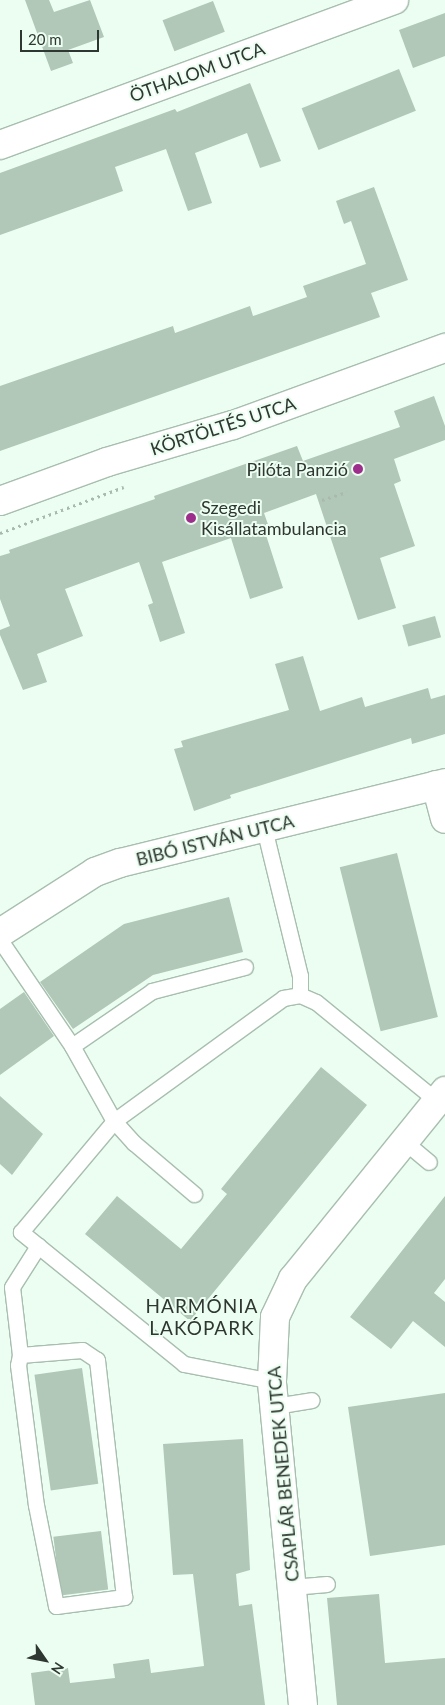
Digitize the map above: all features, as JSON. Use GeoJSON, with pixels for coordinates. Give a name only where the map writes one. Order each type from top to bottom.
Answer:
{"type":"FeatureCollection","features":[{"type":"Feature","properties":{"kind":"street","name":"ÖTHALOM UTCA"},"geometry":{"type":"LineString","coordinates":[[0,145],[394,0]]}},
{"type":"Feature","properties":{"kind":"street","name":"KÖRTÖLTÉS UTCA"},"geometry":{"type":"LineString","coordinates":[[0,501],[107,462],[233,426],[445,348]]}},
{"type":"Feature","properties":{"kind":"street"},"geometry":{"type":"LineString","coordinates":[[441,784],[445,819]]}},
{"type":"Feature","properties":{"kind":"street","name":"BIBÓ ISTVÁN UTCA"},"geometry":{"type":"LineString","coordinates":[[0,933],[95,872],[441,784]]}},
{"type":"Feature","properties":{"kind":"street","name":"CSAPLÁR BENEDEK UTCA"},"geometry":{"type":"LineString","coordinates":[[303,1705],[273,1394],[275,1318],[293,1279],[441,1096]]}},
{"type":"Feature","properties":{"kind":"lane"},"geometry":{"type":"LineString","coordinates":[[264,828],[300,976],[300,995]]}},
{"type":"Feature","properties":{"kind":"lane"},"geometry":{"type":"LineString","coordinates":[[0,940],[72,1046],[114,1121],[134,1143],[194,1194]]}},
{"type":"Feature","properties":{"kind":"lane"},"geometry":{"type":"LineString","coordinates":[[72,1046],[152,991],[245,967]]}},
{"type":"Feature","properties":{"kind":"lane"},"geometry":{"type":"LineString","coordinates":[[312,1400],[273,1394],[184,1364],[21,1232],[114,1121],[283,998],[300,995],[316,1002],[441,1096]]}},
{"type":"Feature","properties":{"kind":"lane"},"geometry":{"type":"LineString","coordinates":[[405,1142],[429,1162]]}},
{"type":"Feature","properties":{"kind":"lane"},"geometry":{"type":"LineString","coordinates":[[20,1355],[82,1350],[98,1360],[124,1597],[56,1606],[36,1505],[18,1366],[20,1355],[12,1287],[38,1246]]}},
{"type":"Feature","properties":{"kind":"lane"},"geometry":{"type":"LineString","coordinates":[[292,1587],[327,1584]]}},
{"type":"Feature","properties":{"kind":"path"},"geometry":{"type":"LineString","coordinates":[[322,500],[347,492]]}},
{"type":"Feature","properties":{"kind":"building"},"geometry":{"type":"Polygon","coordinates":[[[25,0],[49,0],[54,12],[90,0],[104,37],[68,50],[73,63],[51,71],[25,0]]]}},
{"type":"Feature","properties":{"kind":"building"},"geometry":{"type":"Polygon","coordinates":[[[213,1],[225,32],[174,51],[163,20],[213,1]]]}},
{"type":"Feature","properties":{"kind":"building"},"geometry":{"type":"Polygon","coordinates":[[[445,13],[445,56],[413,68],[399,30],[445,13]]]}},
{"type":"Feature","properties":{"kind":"building"},"geometry":{"type":"Polygon","coordinates":[[[399,69],[416,111],[319,150],[302,108],[399,69]]]}},
{"type":"Feature","properties":{"kind":"building"},"geometry":{"type":"Polygon","coordinates":[[[250,83],[281,161],[260,168],[247,133],[195,153],[212,203],[188,211],[166,149],[115,167],[123,191],[0,235],[0,173],[175,109],[177,112],[250,83]]]}},
{"type":"Feature","properties":{"kind":"building"},"geometry":{"type":"Polygon","coordinates":[[[374,187],[408,280],[371,293],[380,317],[0,451],[0,386],[173,326],[175,333],[250,306],[253,316],[307,297],[303,286],[366,264],[351,221],[344,224],[336,201],[374,187]]]}},
{"type":"Feature","properties":{"kind":"building"},"geometry":{"type":"Polygon","coordinates":[[[434,396],[445,426],[445,440],[394,459],[401,481],[394,484],[415,546],[380,558],[396,608],[358,620],[316,494],[264,513],[271,533],[266,535],[283,588],[250,599],[231,538],[162,562],[185,633],[160,642],[148,605],[153,603],[139,562],[65,589],[83,636],[37,654],[47,682],[23,690],[0,635],[0,630],[10,626],[0,599],[0,556],[10,553],[9,550],[155,499],[154,496],[297,446],[303,461],[400,427],[394,411],[434,396]]]}},
{"type":"Feature","properties":{"kind":"building"},"geometry":{"type":"Polygon","coordinates":[[[435,616],[441,637],[408,647],[402,625],[435,616]]]}},
{"type":"Feature","properties":{"kind":"building"},"geometry":{"type":"Polygon","coordinates":[[[303,656],[320,711],[362,697],[365,707],[428,688],[431,699],[445,695],[445,734],[412,744],[411,738],[230,795],[231,798],[194,811],[174,749],[183,747],[181,741],[289,710],[275,664],[303,656]]]}},
{"type":"Feature","properties":{"kind":"building"},"geometry":{"type":"Polygon","coordinates":[[[397,853],[438,1017],[381,1031],[340,867],[397,853]]]}},
{"type":"Feature","properties":{"kind":"building"},"geometry":{"type":"Polygon","coordinates":[[[229,897],[243,952],[153,975],[73,1029],[40,982],[124,924],[229,897]]]}},
{"type":"Feature","properties":{"kind":"building"},"geometry":{"type":"Polygon","coordinates":[[[24,992],[54,1036],[0,1075],[0,1009],[24,992]]]}},
{"type":"Feature","properties":{"kind":"building"},"geometry":{"type":"Polygon","coordinates":[[[321,1067],[367,1105],[190,1321],[85,1234],[117,1196],[181,1249],[227,1194],[221,1189],[321,1067]]]}},
{"type":"Feature","properties":{"kind":"building"},"geometry":{"type":"Polygon","coordinates":[[[0,1096],[43,1134],[12,1175],[0,1164],[0,1096]]]}},
{"type":"Feature","properties":{"kind":"building"},"geometry":{"type":"Polygon","coordinates":[[[445,1196],[445,1279],[434,1293],[445,1302],[445,1347],[413,1321],[391,1349],[350,1317],[445,1196]]]}},
{"type":"Feature","properties":{"kind":"building"},"geometry":{"type":"Polygon","coordinates":[[[82,1368],[98,1484],[51,1491],[34,1375],[82,1368]]]}},
{"type":"Feature","properties":{"kind":"building"},"geometry":{"type":"Polygon","coordinates":[[[445,1393],[445,1545],[370,1556],[348,1407],[445,1393]]]}},
{"type":"Feature","properties":{"kind":"building"},"geometry":{"type":"Polygon","coordinates":[[[243,1439],[250,1570],[236,1574],[239,1606],[252,1604],[265,1705],[35,1705],[31,1673],[68,1668],[70,1683],[115,1678],[113,1664],[149,1659],[151,1673],[204,1666],[193,1574],[173,1575],[163,1444],[243,1439]]]}},
{"type":"Feature","properties":{"kind":"building"},"geometry":{"type":"Polygon","coordinates":[[[101,1531],[108,1590],[61,1595],[53,1537],[101,1531]]]}},
{"type":"Feature","properties":{"kind":"building"},"geometry":{"type":"Polygon","coordinates":[[[379,1594],[385,1663],[445,1658],[445,1705],[337,1705],[327,1598],[379,1594]]]}},
{"type":"Feature","properties":{"kind":"place","name":"Pilóta Panzió"},"geometry":{"type":"Point","coordinates":[358,469]}},
{"type":"Feature","properties":{"kind":"place","name":"Szegedi Kisállatambulancia"},"geometry":{"type":"Point","coordinates":[191,518]}},
{"type":"Feature","properties":{"kind":"district","name":"HARMÓNIA LAKÓPARK"},"geometry":{"type":"Point","coordinates":[202,1317]}}]}
